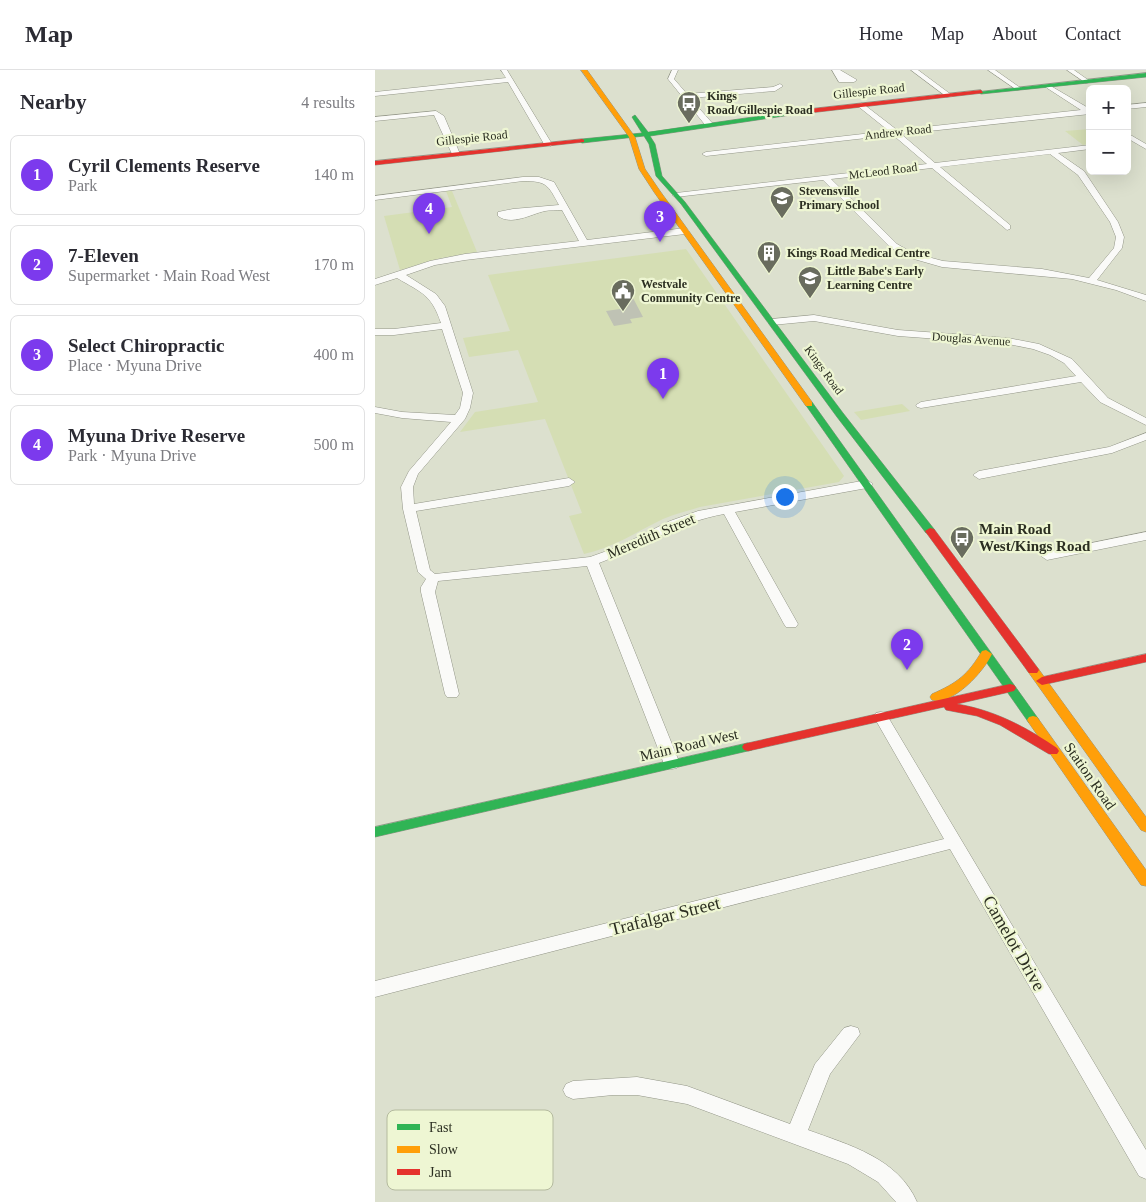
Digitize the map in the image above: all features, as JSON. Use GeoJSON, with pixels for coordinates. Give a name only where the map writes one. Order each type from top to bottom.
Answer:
{"type":"FeatureCollection","features":[{"type":"Feature","properties":{"kind":"main road"},"geometry":{"type":"LineString","coordinates":[[583,70],[631,135],[643,169],[683,229],[867,484],[1010,688]]}},
{"type":"Feature","properties":{"kind":"main road"},"geometry":{"type":"LineString","coordinates":[[598,70],[608,84]]}},
{"type":"Feature","properties":{"kind":"main road","name":"Gillespie Road"},"geometry":{"type":"LineString","coordinates":[[375,163],[631,135],[767,115],[1146,75]]}},
{"type":"Feature","properties":{"kind":"main road","name":"Kings Road"},"geometry":{"type":"LineString","coordinates":[[629,110],[647,133],[659,176],[700,226],[1042,681]]}},
{"type":"Feature","properties":{"kind":"main road"},"geometry":{"type":"LineString","coordinates":[[683,229],[700,226]]}},
{"type":"Feature","properties":{"kind":"main road"},"geometry":{"type":"LineString","coordinates":[[753,325],[772,322]]}},
{"type":"Feature","properties":{"kind":"main road"},"geometry":{"type":"LineString","coordinates":[[867,484],[890,480]]}},
{"type":"Feature","properties":{"kind":"main road"},"geometry":{"type":"LineString","coordinates":[[900,713],[940,696],[966,681],[980,669],[986,654]]}},
{"type":"Feature","properties":{"kind":"main road"},"geometry":{"type":"LineString","coordinates":[[1042,681],[1146,658]]}},
{"type":"Feature","properties":{"kind":"main road","name":"Main Road West"},"geometry":{"type":"LineString","coordinates":[[375,832],[1042,681]]}},
{"type":"Feature","properties":{"kind":"main road","name":"Station Road"},"geometry":{"type":"LineString","coordinates":[[1042,681],[1146,827]]}},
{"type":"Feature","properties":{"kind":"main road","name":"Station Road"},"geometry":{"type":"LineString","coordinates":[[1010,688],[1146,881]]}},
{"type":"Feature","properties":{"kind":"main road"},"geometry":{"type":"LineString","coordinates":[[931,706],[974,710],[1000,717],[1011,722],[1056,754]]}},
{"type":"Feature","properties":{"kind":"street"},"geometry":{"type":"LineString","coordinates":[[504,70],[549,144]]}},
{"type":"Feature","properties":{"kind":"street"},"geometry":{"type":"LineString","coordinates":[[675,70],[671,79],[709,124]]}},
{"type":"Feature","properties":{"kind":"street"},"geometry":{"type":"LineString","coordinates":[[914,70],[949,96]]}},
{"type":"Feature","properties":{"kind":"street"},"geometry":{"type":"LineString","coordinates":[[991,70],[1019,89]]}},
{"type":"Feature","properties":{"kind":"street"},"geometry":{"type":"LineString","coordinates":[[1070,70],[1088,82]]}},
{"type":"Feature","properties":{"kind":"street"},"geometry":{"type":"LineString","coordinates":[[375,94],[511,80]]}},
{"type":"Feature","properties":{"kind":"street"},"geometry":{"type":"LineString","coordinates":[[1053,86],[1086,108]]}},
{"type":"Feature","properties":{"kind":"street"},"geometry":{"type":"LineString","coordinates":[[685,96],[748,90]]}},
{"type":"Feature","properties":{"kind":"street"},"geometry":{"type":"LineString","coordinates":[[862,105],[1007,227]]}},
{"type":"Feature","properties":{"kind":"street"},"geometry":{"type":"LineString","coordinates":[[1131,107],[1146,105]]}},
{"type":"Feature","properties":{"kind":"street","name":"Andrew Road"},"geometry":{"type":"LineString","coordinates":[[706,154],[1086,111]]}},
{"type":"Feature","properties":{"kind":"street"},"geometry":{"type":"LineString","coordinates":[[375,119],[436,113],[440,116],[456,154]]}},
{"type":"Feature","properties":{"kind":"street"},"geometry":{"type":"LineString","coordinates":[[1131,138],[1146,147]]}},
{"type":"Feature","properties":{"kind":"street"},"geometry":{"type":"LineString","coordinates":[[1131,143],[1137,142]]}},
{"type":"Feature","properties":{"kind":"street","name":"McLeod Road"},"geometry":{"type":"LineString","coordinates":[[676,195],[1086,148]]}},
{"type":"Feature","properties":{"kind":"street"},"geometry":{"type":"LineString","coordinates":[[1052,152],[1081,173],[1120,233],[1118,248],[1092,280]]}},
{"type":"Feature","properties":{"kind":"street"},"geometry":{"type":"LineString","coordinates":[[825,178],[894,246],[910,255],[942,264],[1043,272],[1092,280],[1146,298]]}},
{"type":"Feature","properties":{"kind":"street"},"geometry":{"type":"LineString","coordinates":[[375,198],[531,179],[543,180],[551,184],[584,242]]}},
{"type":"Feature","properties":{"kind":"street"},"geometry":{"type":"LineString","coordinates":[[540,210],[565,207]]}},
{"type":"Feature","properties":{"kind":"street"},"geometry":{"type":"LineString","coordinates":[[375,282],[459,258],[683,229]]}},
{"type":"Feature","properties":{"kind":"street"},"geometry":{"type":"LineString","coordinates":[[398,274],[437,300],[447,325],[468,393],[465,408],[459,419],[413,473],[407,487],[409,509],[424,572],[433,578],[428,587],[428,592],[452,694]]}},
{"type":"Feature","properties":{"kind":"street","name":"Douglas Avenue"},"geometry":{"type":"LineString","coordinates":[[772,322],[814,318],[898,333],[1017,342],[1054,353],[1068,361],[1104,400],[1146,422]]}},
{"type":"Feature","properties":{"kind":"street"},"geometry":{"type":"LineString","coordinates":[[375,332],[394,332],[447,325]]}},
{"type":"Feature","properties":{"kind":"street"},"geometry":{"type":"LineString","coordinates":[[375,338],[394,332]]}},
{"type":"Feature","properties":{"kind":"street"},"geometry":{"type":"LineString","coordinates":[[921,405],[1084,378]]}},
{"type":"Feature","properties":{"kind":"street"},"geometry":{"type":"LineString","coordinates":[[375,410],[396,414],[459,419]]}},
{"type":"Feature","properties":{"kind":"street"},"geometry":{"type":"LineString","coordinates":[[979,475],[1112,450],[1146,436]]}},
{"type":"Feature","properties":{"kind":"street"},"geometry":{"type":"LineString","coordinates":[[409,509],[569,482]]}},
{"type":"Feature","properties":{"kind":"street","name":"Meredith Street"},"geometry":{"type":"LineString","coordinates":[[433,578],[564,565],[592,560],[622,550],[680,521],[727,509],[867,484]]}},
{"type":"Feature","properties":{"kind":"street"},"geometry":{"type":"LineString","coordinates":[[727,509],[791,624]]}},
{"type":"Feature","properties":{"kind":"street"},"geometry":{"type":"LineString","coordinates":[[1047,556],[1146,536]]}},
{"type":"Feature","properties":{"kind":"street"},"geometry":{"type":"LineString","coordinates":[[592,560],[672,764]]}},
{"type":"Feature","properties":{"kind":"street","name":"Camelot Drive"},"geometry":{"type":"LineString","coordinates":[[881,717],[1146,1169]]}},
{"type":"Feature","properties":{"kind":"street","name":"Trafalgar Street"},"geometry":{"type":"LineString","coordinates":[[375,990],[955,842]]}},
{"type":"Feature","properties":{"kind":"street"},"geometry":{"type":"LineString","coordinates":[[796,1135],[822,1070],[851,1034]]}},
{"type":"Feature","properties":{"kind":"street"},"geometry":{"type":"LineString","coordinates":[[573,1090],[613,1086],[662,1090],[687,1095],[855,1157],[875,1168],[892,1182],[907,1202]]}},
{"type":"Feature","properties":{"kind":"green space"},"geometry":{"type":"Polygon","coordinates":[[[1086,129],[1086,145],[1083,145],[1065,131],[1086,129]]]}},
{"type":"Feature","properties":{"kind":"green space"},"geometry":{"type":"Polygon","coordinates":[[[446,191],[452,191],[477,252],[441,258],[400,270],[384,216],[452,207],[446,191]]]}},
{"type":"Feature","properties":{"kind":"green space"},"geometry":{"type":"Polygon","coordinates":[[[686,249],[844,476],[839,482],[700,507],[663,519],[615,544],[584,554],[569,516],[582,513],[545,419],[460,432],[475,412],[538,402],[518,350],[469,357],[463,338],[510,331],[488,275],[686,249]]]}},
{"type":"Feature","properties":{"kind":"green space"},"geometry":{"type":"Polygon","coordinates":[[[902,404],[910,411],[861,420],[854,412],[902,404]]]}},
{"type":"Feature","properties":{"kind":"building","name":"Westvale Community Centre"},"geometry":{"type":"Polygon","coordinates":[[[633,298],[643,317],[630,319],[632,323],[614,326],[606,311],[627,308],[622,299],[633,298]]]}},
{"type":"Feature","properties":{"kind":"traffic: fast"},"geometry":{"type":"LineString","coordinates":[[981,92],[1146,75]]}},
{"type":"Feature","properties":{"kind":"traffic: fast"},"geometry":{"type":"LineString","coordinates":[[582,141],[656,133],[809,111]]}},
{"type":"Feature","properties":{"kind":"traffic: fast"},"geometry":{"type":"LineString","coordinates":[[635,117],[652,144],[659,176],[683,203],[840,415],[930,531]]}},
{"type":"Feature","properties":{"kind":"traffic: fast"},"geometry":{"type":"LineString","coordinates":[[809,404],[1033,720]]}},
{"type":"Feature","properties":{"kind":"traffic: fast"},"geometry":{"type":"LineString","coordinates":[[375,832],[748,747]]}},
{"type":"Feature","properties":{"kind":"traffic: slow"},"geometry":{"type":"LineString","coordinates":[[584,70],[632,137],[642,169],[657,192],[809,404]]}},
{"type":"Feature","properties":{"kind":"traffic: slow"},"geometry":{"type":"LineString","coordinates":[[936,697],[966,681],[977,669],[986,654]]}},
{"type":"Feature","properties":{"kind":"traffic: slow"},"geometry":{"type":"LineString","coordinates":[[1033,670],[1146,827]]}},
{"type":"Feature","properties":{"kind":"traffic: slow"},"geometry":{"type":"LineString","coordinates":[[1033,720],[1146,881]]}},
{"type":"Feature","properties":{"kind":"traffic: jam"},"geometry":{"type":"LineString","coordinates":[[809,111],[981,92]]}},
{"type":"Feature","properties":{"kind":"traffic: jam"},"geometry":{"type":"LineString","coordinates":[[375,163],[582,141]]}},
{"type":"Feature","properties":{"kind":"traffic: jam"},"geometry":{"type":"LineString","coordinates":[[930,531],[1033,670]]}},
{"type":"Feature","properties":{"kind":"traffic: jam"},"geometry":{"type":"LineString","coordinates":[[1042,681],[1146,658]]}},
{"type":"Feature","properties":{"kind":"traffic: jam"},"geometry":{"type":"LineString","coordinates":[[748,747],[1010,688]]}},
{"type":"Feature","properties":{"kind":"traffic: jam"},"geometry":{"type":"LineString","coordinates":[[950,707],[965,709],[1005,722],[1053,751]]}},
{"type":"Feature","properties":{"kind":"place","name":"Kings Road/Gillespie Road"},"geometry":{"type":"Point","coordinates":[689,124]}},
{"type":"Feature","properties":{"kind":"place","name":"Stevensville Primary School"},"geometry":{"type":"Point","coordinates":[782,219]}},
{"type":"Feature","properties":{"kind":"place","name":"Myuna Drive Reserve"},"geometry":{"type":"Point","coordinates":[429,234]}},
{"type":"Feature","properties":{"kind":"place","name":"Select Chiropractic"},"geometry":{"type":"Point","coordinates":[660,242]}},
{"type":"Feature","properties":{"kind":"place","name":"Kings Road Medical Centre"},"geometry":{"type":"Point","coordinates":[769,274]}},
{"type":"Feature","properties":{"kind":"place","name":"Little Babe's Early Learning Centre"},"geometry":{"type":"Point","coordinates":[810,299]}},
{"type":"Feature","properties":{"kind":"place","name":"Westvale Community Centre"},"geometry":{"type":"Point","coordinates":[623,312]}},
{"type":"Feature","properties":{"kind":"place","name":"Cyril Clements Reserve"},"geometry":{"type":"Point","coordinates":[663,399]}},
{"type":"Feature","properties":{"kind":"place","name":"Main Road West/Kings Road"},"geometry":{"type":"Point","coordinates":[962,559]}},
{"type":"Feature","properties":{"kind":"place","name":"7-Eleven"},"geometry":{"type":"Point","coordinates":[907,670]}}]}
